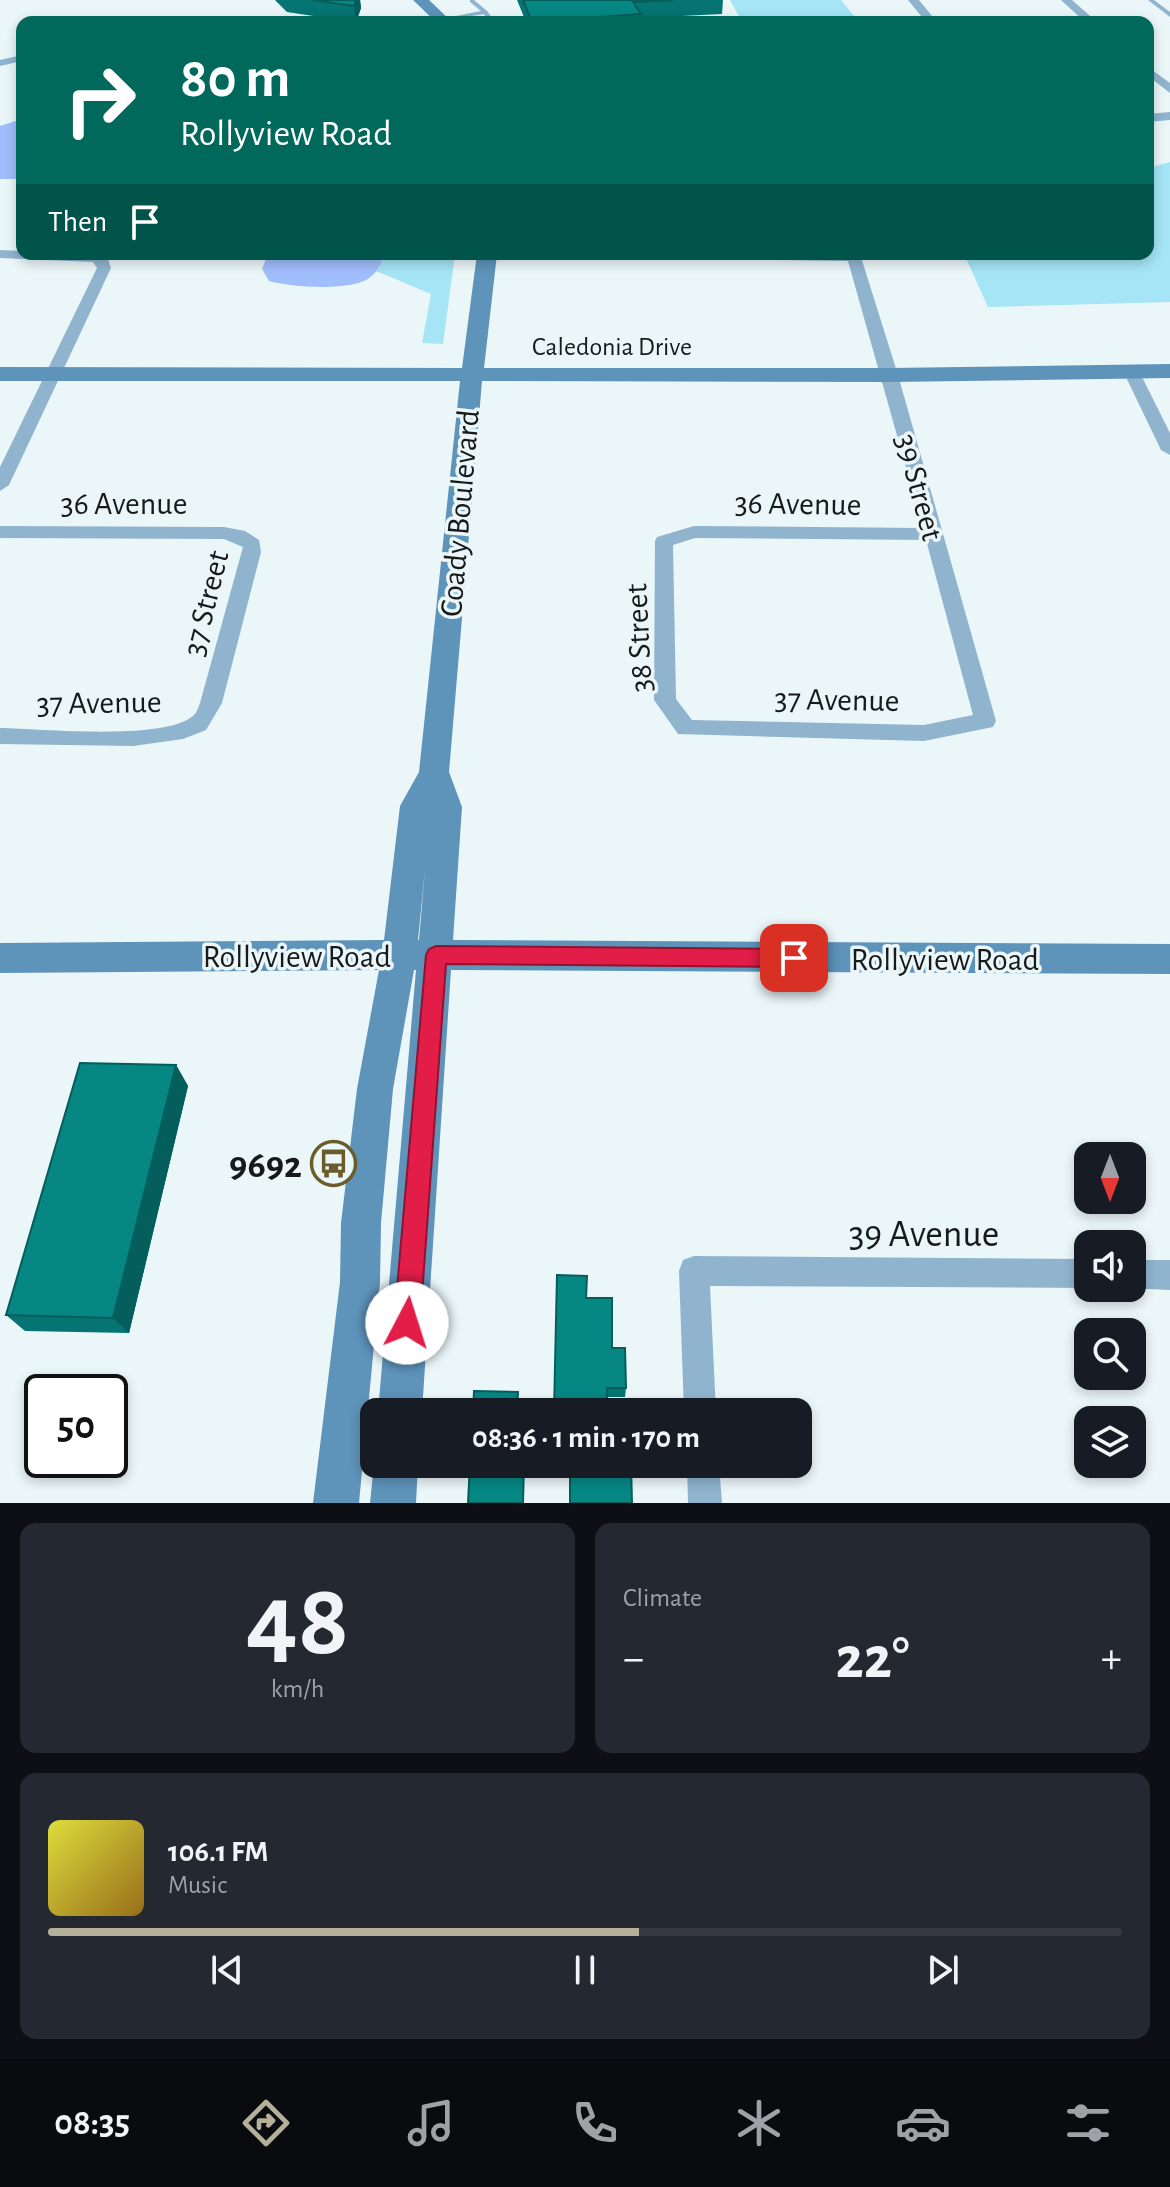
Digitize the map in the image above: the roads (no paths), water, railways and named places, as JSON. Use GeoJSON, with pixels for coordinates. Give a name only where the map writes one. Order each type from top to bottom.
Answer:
{"type":"FeatureCollection","features":[{"type":"Feature","properties":{"kind":"main road"},"geometry":{"type":"LineString","coordinates":[[420,0],[438,16]]}},
{"type":"Feature","properties":{"kind":"main road","name":"Coady Boulevard"},"geometry":{"type":"LineString","coordinates":[[336,1503],[360,1282],[361,1223],[375,1089],[399,956],[416,806],[434,772],[472,374],[486,260]]}},
{"type":"Feature","properties":{"kind":"main road","name":"Caledonia Drive"},"geometry":{"type":"LineString","coordinates":[[0,374],[890,375],[1170,371]]}},
{"type":"Feature","properties":{"kind":"main road","name":"Coady Boulevard"},"geometry":{"type":"LineString","coordinates":[[401,1398],[446,807],[434,772]]}},
{"type":"Feature","properties":{"kind":"main road","name":"Rollyview Road"},"geometry":{"type":"LineString","coordinates":[[0,958],[436,955],[1170,959]]}},
{"type":"Feature","properties":{"kind":"main road"},"geometry":{"type":"LineString","coordinates":[[393,1503],[395,1478]]}},
{"type":"Feature","properties":{"kind":"street"},"geometry":{"type":"LineString","coordinates":[[913,0],[927,16]]}},
{"type":"Feature","properties":{"kind":"street"},"geometry":{"type":"LineString","coordinates":[[1066,0],[1085,16]]}},
{"type":"Feature","properties":{"kind":"street"},"geometry":{"type":"LineString","coordinates":[[1154,69],[1170,89]]}},
{"type":"Feature","properties":{"kind":"street"},"geometry":{"type":"LineString","coordinates":[[0,485],[104,268],[103,262],[96,260]]}},
{"type":"Feature","properties":{"kind":"street","name":"39 Street"},"geometry":{"type":"LineString","coordinates":[[856,260],[985,721]]}},
{"type":"Feature","properties":{"kind":"street"},"geometry":{"type":"LineString","coordinates":[[1132,373],[1170,450]]}},
{"type":"Feature","properties":{"kind":"street","name":"36 Avenue"},"geometry":{"type":"LineString","coordinates":[[0,532],[224,533],[247,539]]}},
{"type":"Feature","properties":{"kind":"street","name":"36 Avenue"},"geometry":{"type":"LineString","coordinates":[[664,541],[694,532],[933,534]]}},
{"type":"Feature","properties":{"kind":"street","name":"37 Street"},"geometry":{"type":"LineString","coordinates":[[197,725],[206,716],[216,688],[252,552],[252,544],[247,539]]}},
{"type":"Feature","properties":{"kind":"street","name":"38 Street"},"geometry":{"type":"LineString","coordinates":[[664,541],[665,700],[686,728]]}},
{"type":"Feature","properties":{"kind":"street","name":"37 Avenue"},"geometry":{"type":"LineString","coordinates":[[686,728],[924,733],[985,721]]}},
{"type":"Feature","properties":{"kind":"street","name":"37 Avenue"},"geometry":{"type":"LineString","coordinates":[[0,736],[161,736],[197,725]]}},
{"type":"Feature","properties":{"kind":"street","name":"39 Avenue"},"geometry":{"type":"LineString","coordinates":[[699,1398],[694,1271],[1074,1274]]}},
{"type":"Feature","properties":{"kind":"street"},"geometry":{"type":"LineString","coordinates":[[1146,1275],[1170,1275]]}},
{"type":"Feature","properties":{"kind":"street"},"geometry":{"type":"LineString","coordinates":[[704,1478],[705,1503]]}},
{"type":"Feature","properties":{"kind":"lane"},"geometry":{"type":"LineString","coordinates":[[1151,0],[1170,15]]}},
{"type":"Feature","properties":{"kind":"lane"},"geometry":{"type":"LineString","coordinates":[[472,1],[488,16]]}},
{"type":"Feature","properties":{"kind":"lane"},"geometry":{"type":"LineString","coordinates":[[467,16],[485,12]]}},
{"type":"Feature","properties":{"kind":"place","name":"9692"},"geometry":{"type":"Point","coordinates":[333,1164]}}]}
